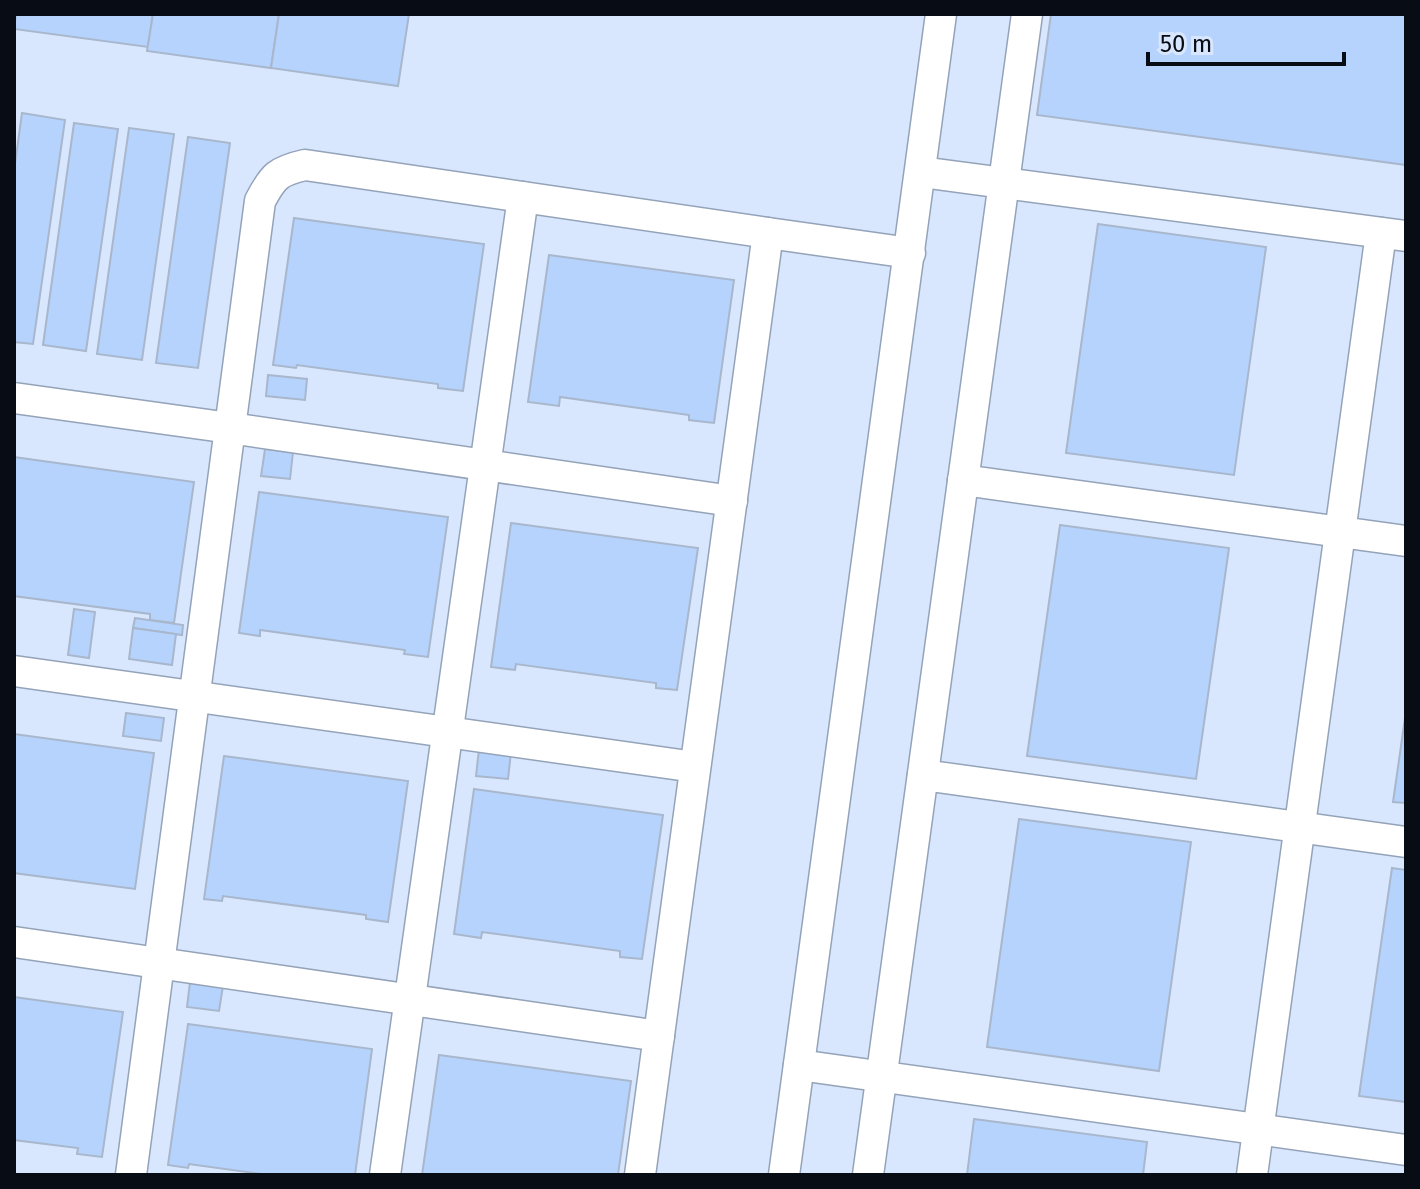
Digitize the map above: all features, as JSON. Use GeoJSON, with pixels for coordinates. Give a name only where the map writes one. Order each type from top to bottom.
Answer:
{"type":"FeatureCollection","features":[{"type":"Feature","properties":{"kind":"street"},"geometry":{"type":"LineString","coordinates":[[784,1175],[941,14]]}},
{"type":"Feature","properties":{"kind":"street"},"geometry":{"type":"LineString","coordinates":[[868,1175],[1027,14]]}},
{"type":"Feature","properties":{"kind":"street"},"geometry":{"type":"LineString","coordinates":[[131,1175],[260,201],[272,179],[286,169],[305,165],[910,253]]}},
{"type":"Feature","properties":{"kind":"street"},"geometry":{"type":"LineString","coordinates":[[921,172],[1393,235],[1340,532],[1252,1175]]}},
{"type":"Feature","properties":{"kind":"street"},"geometry":{"type":"LineString","coordinates":[[385,1175],[523,197]]}},
{"type":"Feature","properties":{"kind":"street"},"geometry":{"type":"LineString","coordinates":[[640,1175],[768,233]]}},
{"type":"Feature","properties":{"kind":"street"},"geometry":{"type":"LineString","coordinates":[[14,398],[732,501]]}},
{"type":"Feature","properties":{"kind":"street"},"geometry":{"type":"LineString","coordinates":[[963,480],[1406,541]]}},
{"type":"Feature","properties":{"kind":"street"},"geometry":{"type":"LineString","coordinates":[[14,671],[695,767]]}},
{"type":"Feature","properties":{"kind":"street"},"geometry":{"type":"LineString","coordinates":[[923,775],[1406,842]]}},
{"type":"Feature","properties":{"kind":"street"},"geometry":{"type":"LineString","coordinates":[[14,942],[659,1036]]}},
{"type":"Feature","properties":{"kind":"street"},"geometry":{"type":"LineString","coordinates":[[799,1065],[1406,1150]]}},
{"type":"Feature","properties":{"kind":"building"},"geometry":{"type":"Polygon","coordinates":[[[16,14],[153,14],[148,47],[14,29],[16,14]]]}},
{"type":"Feature","properties":{"kind":"building"},"geometry":{"type":"Polygon","coordinates":[[[153,14],[279,14],[271,68],[147,51],[153,14]]]}},
{"type":"Feature","properties":{"kind":"building"},"geometry":{"type":"Polygon","coordinates":[[[279,14],[409,14],[398,86],[271,68],[279,14]]]}},
{"type":"Feature","properties":{"kind":"building"},"geometry":{"type":"Polygon","coordinates":[[[1051,14],[1406,14],[1406,165],[1037,115],[1051,14]]]}},
{"type":"Feature","properties":{"kind":"building"},"geometry":{"type":"Polygon","coordinates":[[[22,113],[65,120],[33,344],[14,342],[14,171],[22,113]]]}},
{"type":"Feature","properties":{"kind":"building"},"geometry":{"type":"Polygon","coordinates":[[[74,123],[118,129],[86,351],[43,345],[74,123]]]}},
{"type":"Feature","properties":{"kind":"building"},"geometry":{"type":"Polygon","coordinates":[[[129,128],[174,134],[142,360],[97,354],[129,128]]]}},
{"type":"Feature","properties":{"kind":"building"},"geometry":{"type":"Polygon","coordinates":[[[188,137],[230,143],[198,368],[156,363],[188,137]]]}},
{"type":"Feature","properties":{"kind":"building"},"geometry":{"type":"Polygon","coordinates":[[[294,218],[484,244],[463,391],[438,388],[438,384],[297,365],[296,368],[273,365],[294,218]]]}},
{"type":"Feature","properties":{"kind":"building"},"geometry":{"type":"Polygon","coordinates":[[[1098,224],[1266,247],[1234,475],[1066,453],[1098,224]]]}},
{"type":"Feature","properties":{"kind":"building"},"geometry":{"type":"Polygon","coordinates":[[[549,255],[734,280],[714,423],[689,420],[689,415],[560,397],[559,406],[528,402],[549,255]]]}},
{"type":"Feature","properties":{"kind":"building"},"geometry":{"type":"Polygon","coordinates":[[[268,375],[307,379],[305,400],[266,396],[268,375]]]}},
{"type":"Feature","properties":{"kind":"building"},"geometry":{"type":"Polygon","coordinates":[[[265,449],[293,452],[290,479],[261,476],[265,449]]]}},
{"type":"Feature","properties":{"kind":"building"},"geometry":{"type":"Polygon","coordinates":[[[14,457],[194,482],[174,623],[150,620],[150,614],[14,596],[14,457]]]}},
{"type":"Feature","properties":{"kind":"building"},"geometry":{"type":"Polygon","coordinates":[[[259,492],[448,517],[428,657],[404,654],[405,650],[260,630],[260,636],[239,633],[259,492]]]}},
{"type":"Feature","properties":{"kind":"building"},"geometry":{"type":"Polygon","coordinates":[[[511,523],[698,548],[677,690],[656,688],[656,683],[516,664],[515,670],[491,667],[511,523]]]}},
{"type":"Feature","properties":{"kind":"building"},"geometry":{"type":"Polygon","coordinates":[[[1060,525],[1229,548],[1196,779],[1027,756],[1060,525]]]}},
{"type":"Feature","properties":{"kind":"building"},"geometry":{"type":"Polygon","coordinates":[[[74,609],[95,612],[89,658],[68,655],[74,609]]]}},
{"type":"Feature","properties":{"kind":"building"},"geometry":{"type":"Polygon","coordinates":[[[135,618],[183,625],[182,635],[133,628],[135,618]]]}},
{"type":"Feature","properties":{"kind":"building"},"geometry":{"type":"Polygon","coordinates":[[[133,628],[176,634],[172,665],[129,659],[133,628]]]}},
{"type":"Feature","properties":{"kind":"building"},"geometry":{"type":"Polygon","coordinates":[[[1406,711],[1406,803],[1393,802],[1406,711]]]}},
{"type":"Feature","properties":{"kind":"building"},"geometry":{"type":"Polygon","coordinates":[[[126,713],[164,718],[161,741],[123,736],[126,713]]]}},
{"type":"Feature","properties":{"kind":"building"},"geometry":{"type":"Polygon","coordinates":[[[14,734],[154,753],[135,889],[14,873],[14,734]]]}},
{"type":"Feature","properties":{"kind":"building"},"geometry":{"type":"Polygon","coordinates":[[[479,749],[511,752],[508,779],[476,776],[479,749]]]}},
{"type":"Feature","properties":{"kind":"building"},"geometry":{"type":"Polygon","coordinates":[[[224,756],[408,781],[388,922],[366,919],[366,915],[223,896],[222,901],[204,899],[224,756]]]}},
{"type":"Feature","properties":{"kind":"building"},"geometry":{"type":"Polygon","coordinates":[[[474,789],[663,815],[642,959],[620,957],[620,951],[482,932],[481,938],[454,934],[474,789]]]}},
{"type":"Feature","properties":{"kind":"building"},"geometry":{"type":"Polygon","coordinates":[[[1019,819],[1191,842],[1159,1071],[987,1047],[1019,819]]]}},
{"type":"Feature","properties":{"kind":"building"},"geometry":{"type":"Polygon","coordinates":[[[1392,868],[1406,870],[1406,1102],[1359,1096],[1392,868]]]}},
{"type":"Feature","properties":{"kind":"building"},"geometry":{"type":"Polygon","coordinates":[[[190,982],[223,986],[219,1011],[187,1007],[190,982]]]}},
{"type":"Feature","properties":{"kind":"building"},"geometry":{"type":"Polygon","coordinates":[[[14,997],[123,1012],[102,1157],[77,1154],[78,1148],[14,1140],[14,997]]]}},
{"type":"Feature","properties":{"kind":"building"},"geometry":{"type":"Polygon","coordinates":[[[188,1024],[372,1049],[355,1175],[269,1175],[189,1164],[188,1168],[168,1165],[188,1024]]]}},
{"type":"Feature","properties":{"kind":"building"},"geometry":{"type":"Polygon","coordinates":[[[439,1055],[631,1081],[618,1175],[422,1175],[439,1055]]]}},
{"type":"Feature","properties":{"kind":"building"},"geometry":{"type":"Polygon","coordinates":[[[974,1119],[1147,1142],[1143,1175],[967,1175],[974,1119]]]}}]}
